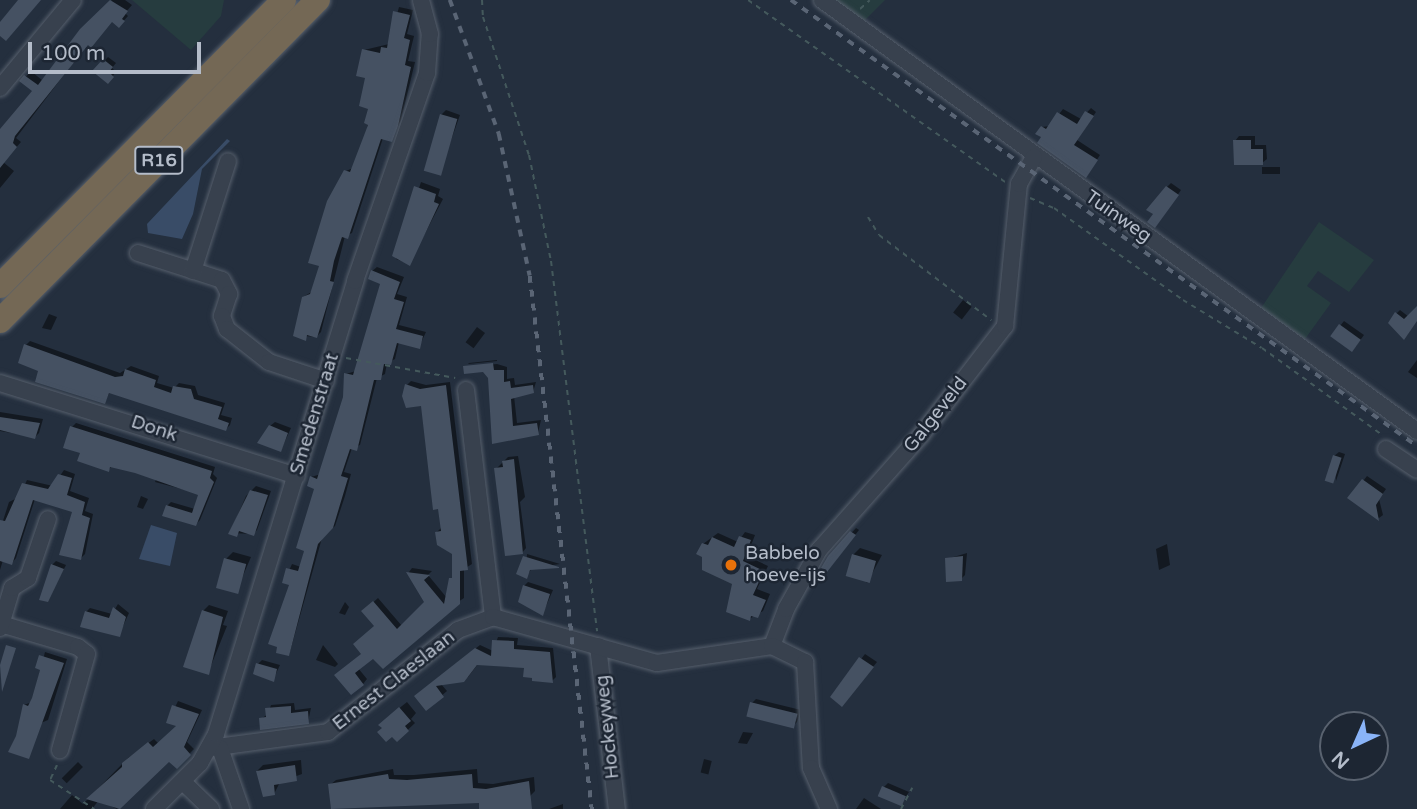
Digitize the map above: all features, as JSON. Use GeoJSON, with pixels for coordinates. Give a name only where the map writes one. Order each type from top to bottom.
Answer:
{"type":"FeatureCollection","features":[{"type":"Feature","properties":{"kind":"highway","name":"R16"},"geometry":{"type":"LineString","coordinates":[[0,286],[284,0]]}},
{"type":"Feature","properties":{"kind":"highway","name":"R16"},"geometry":{"type":"LineString","coordinates":[[0,321],[318,0]]}},
{"type":"Feature","properties":{"kind":"street"},"geometry":{"type":"LineString","coordinates":[[0,88],[73,0]]}},
{"type":"Feature","properties":{"kind":"street","name":"Smedenstraat"},"geometry":{"type":"LineString","coordinates":[[154,809],[215,748],[334,355],[427,73],[430,34],[421,0]]}},
{"type":"Feature","properties":{"kind":"street","name":"Tuinweg"},"geometry":{"type":"LineString","coordinates":[[821,0],[1034,157],[1417,431]]}},
{"type":"Feature","properties":{"kind":"street"},"geometry":{"type":"LineString","coordinates":[[1003,330],[1018,192],[1023,173],[1034,157]]}},
{"type":"Feature","properties":{"kind":"street"},"geometry":{"type":"LineString","coordinates":[[194,271],[228,162]]}},
{"type":"Feature","properties":{"kind":"street"},"geometry":{"type":"LineString","coordinates":[[138,253],[222,280],[229,294],[224,324],[264,359],[326,381]]}},
{"type":"Feature","properties":{"kind":"street","name":"Galgeveld"},"geometry":{"type":"LineString","coordinates":[[772,646],[786,609],[819,550],[913,445],[1003,330]]}},
{"type":"Feature","properties":{"kind":"street","name":"Donk"},"geometry":{"type":"LineString","coordinates":[[4,382],[297,476]]}},
{"type":"Feature","properties":{"kind":"street"},"geometry":{"type":"LineString","coordinates":[[460,384],[493,617],[670,664],[772,646],[805,662],[811,768],[829,809]]}},
{"type":"Feature","properties":{"kind":"street"},"geometry":{"type":"LineString","coordinates":[[1386,449],[1417,470]]}},
{"type":"Feature","properties":{"kind":"street"},"geometry":{"type":"LineString","coordinates":[[48,519],[29,574],[12,589],[1,626],[78,647],[87,654],[60,750]]}},
{"type":"Feature","properties":{"kind":"street","name":"Ernest Claeslaan"},"geometry":{"type":"LineString","coordinates":[[215,748],[328,732],[458,630],[493,617]]}},
{"type":"Feature","properties":{"kind":"street","name":"Hockeyweg"},"geometry":{"type":"LineString","coordinates":[[598,646],[617,809]]}},
{"type":"Feature","properties":{"kind":"street"},"geometry":{"type":"LineString","coordinates":[[215,748],[241,809]]}},
{"type":"Feature","properties":{"kind":"street"},"geometry":{"type":"LineString","coordinates":[[183,782],[211,809]]}},
{"type":"Feature","properties":{"kind":"path"},"geometry":{"type":"LineString","coordinates":[[482,0],[483,17],[529,155],[551,261],[598,646]]}},
{"type":"Feature","properties":{"kind":"path"},"geometry":{"type":"LineString","coordinates":[[748,0],[1018,192],[1054,208],[1183,300],[1283,362],[1378,430],[1386,449]]}},
{"type":"Feature","properties":{"kind":"path"},"geometry":{"type":"LineString","coordinates":[[868,217],[879,235],[1003,330]]}},
{"type":"Feature","properties":{"kind":"path"},"geometry":{"type":"LineString","coordinates":[[334,355],[460,384]]}},
{"type":"Feature","properties":{"kind":"path"},"geometry":{"type":"LineString","coordinates":[[60,750],[50,780],[94,809]]}},
{"type":"Feature","properties":{"kind":"path"},"geometry":{"type":"LineString","coordinates":[[901,809],[912,788]]}},
{"type":"Feature","properties":{"kind":"green space"},"geometry":{"type":"Polygon","coordinates":[[[132,0],[224,0],[221,16],[191,50],[132,0]]]}},
{"type":"Feature","properties":{"kind":"green space"},"geometry":{"type":"Polygon","coordinates":[[[832,0],[885,0],[863,22],[832,0]]]}},
{"type":"Feature","properties":{"kind":"green space"},"geometry":{"type":"Polygon","coordinates":[[[1319,222],[1374,260],[1349,292],[1318,271],[1307,286],[1331,303],[1305,339],[1261,308],[1319,222]]]}},
{"type":"Feature","properties":{"kind":"water"},"geometry":{"type":"Polygon","coordinates":[[[227,139],[230,141],[202,169],[193,214],[182,239],[148,233],[147,224],[227,139]]]}},
{"type":"Feature","properties":{"kind":"water"},"geometry":{"type":"Polygon","coordinates":[[[151,525],[177,533],[170,566],[139,559],[151,525]]]}},
{"type":"Feature","properties":{"kind":"building"},"geometry":{"type":"Polygon","coordinates":[[[18,0],[41,0],[6,41],[0,36],[0,22],[18,0]]]}},
{"type":"Feature","properties":{"kind":"building"},"geometry":{"type":"Polygon","coordinates":[[[110,0],[128,11],[122,19],[125,21],[119,28],[112,22],[91,48],[88,45],[15,136],[13,143],[17,147],[0,168],[0,129],[32,91],[19,81],[24,75],[38,85],[80,29],[110,0]]]}},
{"type":"Feature","properties":{"kind":"building"},"geometry":{"type":"Polygon","coordinates":[[[393,11],[410,15],[404,38],[410,40],[405,65],[411,67],[398,126],[392,142],[381,139],[348,239],[342,237],[334,261],[330,281],[334,282],[317,338],[307,335],[306,341],[293,336],[302,297],[310,294],[319,266],[308,263],[327,201],[344,170],[350,172],[368,125],[364,123],[368,109],[359,106],[365,78],[356,76],[362,49],[380,53],[381,47],[387,48],[393,11]]]}},
{"type":"Feature","properties":{"kind":"building"},"geometry":{"type":"Polygon","coordinates":[[[103,59],[113,67],[109,72],[114,77],[108,84],[92,71],[103,59]]]}},
{"type":"Feature","properties":{"kind":"building"},"geometry":{"type":"Polygon","coordinates":[[[1085,111],[1094,116],[1074,145],[1098,160],[1086,178],[1037,143],[1041,137],[1035,134],[1041,126],[1046,129],[1057,112],[1077,124],[1085,111]]]}},
{"type":"Feature","properties":{"kind":"building"},"geometry":{"type":"Polygon","coordinates":[[[440,114],[457,119],[441,176],[424,171],[440,114]]]}},
{"type":"Feature","properties":{"kind":"building"},"geometry":{"type":"Polygon","coordinates":[[[1233,140],[1251,140],[1251,149],[1263,149],[1263,165],[1234,165],[1233,140]]]}},
{"type":"Feature","properties":{"kind":"building"},"geometry":{"type":"Polygon","coordinates":[[[414,186],[436,194],[434,202],[439,204],[410,266],[392,256],[414,186]]]}},
{"type":"Feature","properties":{"kind":"building"},"geometry":{"type":"Polygon","coordinates":[[[1166,186],[1179,195],[1155,228],[1147,222],[1153,214],[1146,210],[1166,186]]]}},
{"type":"Feature","properties":{"kind":"building"},"geometry":{"type":"Polygon","coordinates":[[[371,270],[400,282],[394,299],[404,302],[396,329],[423,336],[420,349],[397,343],[391,365],[384,364],[381,380],[374,380],[357,451],[350,449],[341,476],[348,478],[333,528],[318,544],[289,656],[276,653],[277,647],[268,644],[289,585],[282,583],[286,568],[298,571],[304,551],[296,548],[314,489],[307,486],[310,476],[317,479],[343,397],[344,373],[353,375],[380,284],[368,279],[371,270]]]}},
{"type":"Feature","properties":{"kind":"building"},"geometry":{"type":"Polygon","coordinates":[[[1417,306],[1417,321],[1404,340],[1388,323],[1395,312],[1404,319],[1417,306]]]}},
{"type":"Feature","properties":{"kind":"building"},"geometry":{"type":"Polygon","coordinates":[[[1339,324],[1361,340],[1352,352],[1330,336],[1339,324]]]}},
{"type":"Feature","properties":{"kind":"building"},"geometry":{"type":"Polygon","coordinates":[[[24,344],[115,377],[123,376],[125,369],[156,380],[154,387],[171,393],[173,386],[191,389],[194,399],[222,407],[218,419],[229,423],[226,431],[109,393],[105,404],[35,382],[38,371],[18,363],[24,344]]]}},
{"type":"Feature","properties":{"kind":"building"},"geometry":{"type":"Polygon","coordinates":[[[493,363],[494,370],[504,370],[504,382],[510,381],[511,388],[533,385],[534,393],[511,399],[513,426],[537,423],[539,435],[492,444],[488,378],[483,372],[464,374],[463,366],[493,363]]]}},
{"type":"Feature","properties":{"kind":"building"},"geometry":{"type":"Polygon","coordinates":[[[405,384],[420,389],[446,385],[468,570],[460,571],[460,604],[383,669],[373,659],[355,673],[364,685],[351,695],[334,675],[361,654],[353,644],[374,626],[361,611],[373,601],[397,629],[424,602],[406,572],[430,575],[424,580],[444,604],[449,578],[452,578],[452,554],[437,545],[435,532],[441,531],[438,509],[433,510],[421,406],[406,408],[402,396],[405,384]]]}},
{"type":"Feature","properties":{"kind":"building"},"geometry":{"type":"Polygon","coordinates":[[[0,417],[40,423],[35,439],[0,430],[0,417]]]}},
{"type":"Feature","properties":{"kind":"building"},"geometry":{"type":"Polygon","coordinates":[[[269,425],[288,433],[281,452],[257,443],[269,425]]]}},
{"type":"Feature","properties":{"kind":"building"},"geometry":{"type":"Polygon","coordinates":[[[70,426],[212,471],[210,478],[214,482],[196,526],[162,516],[166,505],[192,513],[198,495],[135,473],[110,467],[109,472],[77,461],[80,453],[63,448],[70,426]]]}},
{"type":"Feature","properties":{"kind":"building"},"geometry":{"type":"Polygon","coordinates":[[[1333,455],[1342,458],[1333,483],[1325,481],[1333,455]]]}},
{"type":"Feature","properties":{"kind":"building"},"geometry":{"type":"Polygon","coordinates":[[[514,459],[523,554],[505,556],[494,468],[503,467],[502,461],[514,459]]]}},
{"type":"Feature","properties":{"kind":"building"},"geometry":{"type":"Polygon","coordinates":[[[58,474],[72,478],[67,495],[85,502],[82,515],[90,518],[81,560],[59,555],[72,512],[33,500],[12,565],[0,561],[0,520],[5,521],[22,483],[48,489],[58,474]]]}},
{"type":"Feature","properties":{"kind":"building"},"geometry":{"type":"Polygon","coordinates":[[[1362,479],[1383,494],[1376,505],[1379,521],[1347,498],[1362,479]]]}},
{"type":"Feature","properties":{"kind":"building"},"geometry":{"type":"Polygon","coordinates":[[[250,490],[268,495],[254,536],[239,531],[237,537],[228,534],[250,490]]]}},
{"type":"Feature","properties":{"kind":"building"},"geometry":{"type":"Polygon","coordinates":[[[850,531],[856,535],[827,572],[821,568],[828,556],[850,531]]]}},
{"type":"Feature","properties":{"kind":"building"},"geometry":{"type":"Polygon","coordinates":[[[739,536],[751,540],[743,561],[764,571],[753,595],[766,600],[758,618],[751,616],[750,621],[726,612],[732,584],[702,570],[702,557],[696,554],[702,543],[708,545],[712,537],[734,547],[739,536]]]}},
{"type":"Feature","properties":{"kind":"building"},"geometry":{"type":"Polygon","coordinates":[[[852,554],[876,561],[870,583],[846,576],[852,554]]]}},
{"type":"Feature","properties":{"kind":"building"},"geometry":{"type":"Polygon","coordinates":[[[523,556],[559,568],[530,570],[527,579],[516,574],[523,556]]]}},
{"type":"Feature","properties":{"kind":"building"},"geometry":{"type":"Polygon","coordinates":[[[963,556],[962,581],[946,582],[945,558],[963,556]]]}},
{"type":"Feature","properties":{"kind":"building"},"geometry":{"type":"Polygon","coordinates":[[[224,558],[246,564],[238,594],[216,588],[224,558]]]}},
{"type":"Feature","properties":{"kind":"building"},"geometry":{"type":"Polygon","coordinates":[[[51,564],[64,569],[48,602],[39,600],[51,564]]]}},
{"type":"Feature","properties":{"kind":"building"},"geometry":{"type":"Polygon","coordinates":[[[523,585],[550,594],[543,616],[518,602],[523,585]]]}},
{"type":"Feature","properties":{"kind":"building"},"geometry":{"type":"Polygon","coordinates":[[[113,607],[126,617],[120,637],[80,627],[85,611],[109,618],[113,607]]]}},
{"type":"Feature","properties":{"kind":"building"},"geometry":{"type":"Polygon","coordinates":[[[202,610],[223,617],[209,675],[183,667],[202,610]]]}},
{"type":"Feature","properties":{"kind":"building"},"geometry":{"type":"Polygon","coordinates":[[[492,640],[514,641],[514,649],[550,652],[553,683],[532,681],[532,678],[523,677],[524,668],[477,665],[464,682],[436,686],[444,697],[426,711],[414,696],[475,648],[491,656],[492,640]]]}},
{"type":"Feature","properties":{"kind":"building"},"geometry":{"type":"Polygon","coordinates":[[[6,645],[16,648],[2,692],[0,665],[6,645]]]}},
{"type":"Feature","properties":{"kind":"building"},"geometry":{"type":"Polygon","coordinates":[[[39,655],[64,663],[29,759],[8,752],[16,736],[23,704],[28,706],[32,698],[40,670],[35,668],[39,655]]]}},
{"type":"Feature","properties":{"kind":"building"},"geometry":{"type":"Polygon","coordinates":[[[859,657],[874,667],[842,707],[830,697],[859,657]]]}},
{"type":"Feature","properties":{"kind":"building"},"geometry":{"type":"Polygon","coordinates":[[[256,663],[277,669],[274,682],[253,674],[256,663]]]}},
{"type":"Feature","properties":{"kind":"building"},"geometry":{"type":"Polygon","coordinates":[[[750,702],[798,714],[794,728],[746,717],[750,702]]]}},
{"type":"Feature","properties":{"kind":"building"},"geometry":{"type":"Polygon","coordinates":[[[172,705],[199,714],[184,747],[191,755],[177,769],[169,762],[120,809],[86,799],[122,767],[122,763],[148,742],[153,747],[176,726],[166,723],[172,705]]]}},
{"type":"Feature","properties":{"kind":"building"},"geometry":{"type":"Polygon","coordinates":[[[291,706],[291,713],[308,711],[309,724],[260,730],[259,718],[266,717],[265,708],[291,706]]]}},
{"type":"Feature","properties":{"kind":"building"},"geometry":{"type":"Polygon","coordinates":[[[399,707],[411,721],[405,726],[409,731],[397,742],[392,737],[386,742],[377,732],[382,728],[378,725],[399,707]]]}},
{"type":"Feature","properties":{"kind":"building"},"geometry":{"type":"Polygon","coordinates":[[[295,765],[297,781],[274,785],[275,795],[263,797],[256,771],[295,765]]]}},
{"type":"Feature","properties":{"kind":"building"},"geometry":{"type":"Polygon","coordinates":[[[388,774],[389,779],[407,780],[472,774],[473,788],[486,789],[529,781],[532,809],[479,809],[479,803],[331,809],[328,784],[388,774]]]}},
{"type":"Feature","properties":{"kind":"building"},"geometry":{"type":"Polygon","coordinates":[[[882,786],[906,796],[902,806],[878,796],[882,786]]]}},
{"type":"Feature","properties":{"kind":"railway"},"geometry":{"type":"LineString","coordinates":[[450,0],[499,134],[530,276],[592,809]]}},
{"type":"Feature","properties":{"kind":"railway"},"geometry":{"type":"LineString","coordinates":[[791,0],[1417,446]]}},
{"type":"Feature","properties":{"kind":"place","name":"Babbelo hoeve-ijs"},"geometry":{"type":"Point","coordinates":[731,565]}}]}
